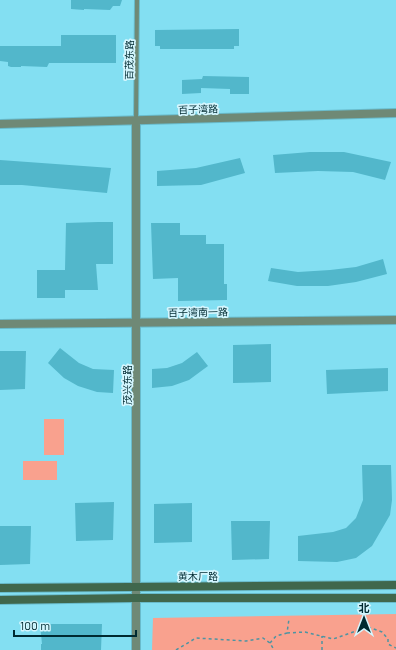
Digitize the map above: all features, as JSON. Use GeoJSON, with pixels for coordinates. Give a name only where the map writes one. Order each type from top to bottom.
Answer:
{"type":"FeatureCollection","features":[{"type":"Feature","properties":{"kind":"main road","name":"黄木厂路"},"geometry":{"type":"LineString","coordinates":[[0,588],[396,585]]}},
{"type":"Feature","properties":{"kind":"main road"},"geometry":{"type":"LineString","coordinates":[[0,600],[135,598],[396,598]]}},
{"type":"Feature","properties":{"kind":"street","name":"百子湾路"},"geometry":{"type":"LineString","coordinates":[[0,124],[396,113]]}},
{"type":"Feature","properties":{"kind":"street","name":"茂兴东路"},"geometry":{"type":"LineString","coordinates":[[136,121],[136,650]]}},
{"type":"Feature","properties":{"kind":"street","name":"百子湾南一路"},"geometry":{"type":"LineString","coordinates":[[0,324],[396,320]]}},
{"type":"Feature","properties":{"kind":"lane","name":"百茂东路"},"geometry":{"type":"LineString","coordinates":[[136,121],[137,0]]}},
{"type":"Feature","properties":{"kind":"path"},"geometry":{"type":"LineString","coordinates":[[287,633],[289,619]]}},
{"type":"Feature","properties":{"kind":"path"},"geometry":{"type":"LineString","coordinates":[[270,643],[276,636],[287,633],[305,632],[322,635],[333,639],[368,627],[376,628],[382,632],[388,639],[388,644],[396,648]]}},
{"type":"Feature","properties":{"kind":"path"},"geometry":{"type":"LineString","coordinates":[[322,635],[322,650]]}},
{"type":"Feature","properties":{"kind":"path"},"geometry":{"type":"LineString","coordinates":[[176,650],[196,638],[246,641],[263,638],[270,643],[274,650]]}},
{"type":"Feature","properties":{"kind":"shaded area"},"geometry":{"type":"Polygon","coordinates":[[[44,419],[64,419],[64,455],[44,455],[44,419]]]}},
{"type":"Feature","properties":{"kind":"shaded area"},"geometry":{"type":"Polygon","coordinates":[[[23,461],[57,461],[57,480],[23,480],[23,461]]]}},
{"type":"Feature","properties":{"kind":"shaded area"},"geometry":{"type":"Polygon","coordinates":[[[396,614],[396,650],[152,650],[153,618],[396,614]]]}},
{"type":"Feature","properties":{"kind":"building"},"geometry":{"type":"Polygon","coordinates":[[[71,0],[122,0],[120,6],[113,6],[110,10],[84,10],[71,9],[71,0]]]}},
{"type":"Feature","properties":{"kind":"building"},"geometry":{"type":"Polygon","coordinates":[[[239,29],[239,46],[234,46],[234,49],[160,49],[160,46],[155,46],[155,30],[239,29]]]}},
{"type":"Feature","properties":{"kind":"building"},"geometry":{"type":"Polygon","coordinates":[[[61,35],[116,35],[116,63],[49,63],[47,67],[11,67],[8,66],[8,62],[0,61],[0,46],[61,46],[61,35]]]}},
{"type":"Feature","properties":{"kind":"building"},"geometry":{"type":"Polygon","coordinates":[[[203,76],[249,77],[249,94],[230,94],[230,89],[201,88],[201,93],[182,94],[182,80],[202,79],[203,76]]]}},
{"type":"Feature","properties":{"kind":"building"},"geometry":{"type":"Polygon","coordinates":[[[310,152],[344,152],[391,162],[385,180],[353,172],[318,171],[275,173],[273,155],[310,152]]]}},
{"type":"Feature","properties":{"kind":"building"},"geometry":{"type":"Polygon","coordinates":[[[240,158],[245,173],[201,185],[157,186],[157,171],[196,168],[240,158]]]}},
{"type":"Feature","properties":{"kind":"building"},"geometry":{"type":"Polygon","coordinates":[[[0,160],[111,168],[107,193],[22,185],[0,185],[0,160]]]}},
{"type":"Feature","properties":{"kind":"building"},"geometry":{"type":"Polygon","coordinates":[[[113,222],[113,264],[96,264],[98,290],[65,290],[65,298],[37,298],[37,270],[65,270],[66,223],[113,222]]]}},
{"type":"Feature","properties":{"kind":"building"},"geometry":{"type":"Polygon","coordinates":[[[151,223],[180,223],[180,235],[206,235],[206,244],[224,244],[224,284],[227,284],[227,300],[178,301],[178,278],[153,279],[151,223]]]}},
{"type":"Feature","properties":{"kind":"building"},"geometry":{"type":"Polygon","coordinates":[[[383,259],[387,274],[356,282],[328,286],[297,286],[268,281],[271,268],[298,272],[330,270],[356,267],[383,259]]]}},
{"type":"Feature","properties":{"kind":"building"},"geometry":{"type":"Polygon","coordinates":[[[271,344],[271,382],[233,383],[233,345],[271,344]]]}},
{"type":"Feature","properties":{"kind":"building"},"geometry":{"type":"Polygon","coordinates":[[[60,348],[79,363],[93,369],[114,370],[113,393],[97,392],[78,386],[64,378],[48,363],[60,348]]]}},
{"type":"Feature","properties":{"kind":"building"},"geometry":{"type":"Polygon","coordinates":[[[0,351],[26,351],[25,389],[0,390],[0,351]]]}},
{"type":"Feature","properties":{"kind":"building"},"geometry":{"type":"Polygon","coordinates":[[[197,352],[208,366],[189,380],[172,386],[152,388],[152,369],[167,368],[182,363],[197,352]]]}},
{"type":"Feature","properties":{"kind":"building"},"geometry":{"type":"Polygon","coordinates":[[[388,368],[388,391],[327,394],[326,370],[388,368]]]}},
{"type":"Feature","properties":{"kind":"building"},"geometry":{"type":"Polygon","coordinates":[[[362,465],[391,465],[392,500],[390,515],[372,546],[356,558],[337,562],[298,561],[298,536],[333,532],[346,528],[356,518],[363,500],[362,465]]]}},
{"type":"Feature","properties":{"kind":"building"},"geometry":{"type":"Polygon","coordinates":[[[114,502],[113,540],[76,541],[75,503],[114,502]]]}},
{"type":"Feature","properties":{"kind":"building"},"geometry":{"type":"Polygon","coordinates":[[[192,503],[192,542],[154,543],[154,504],[192,503]]]}},
{"type":"Feature","properties":{"kind":"building"},"geometry":{"type":"Polygon","coordinates":[[[231,521],[270,521],[269,559],[232,560],[231,521]]]}},
{"type":"Feature","properties":{"kind":"building"},"geometry":{"type":"Polygon","coordinates":[[[0,526],[31,526],[30,564],[0,565],[0,526]]]}},
{"type":"Feature","properties":{"kind":"building"},"geometry":{"type":"Polygon","coordinates":[[[40,624],[102,624],[101,650],[41,650],[42,644],[40,624]]]}}]}
